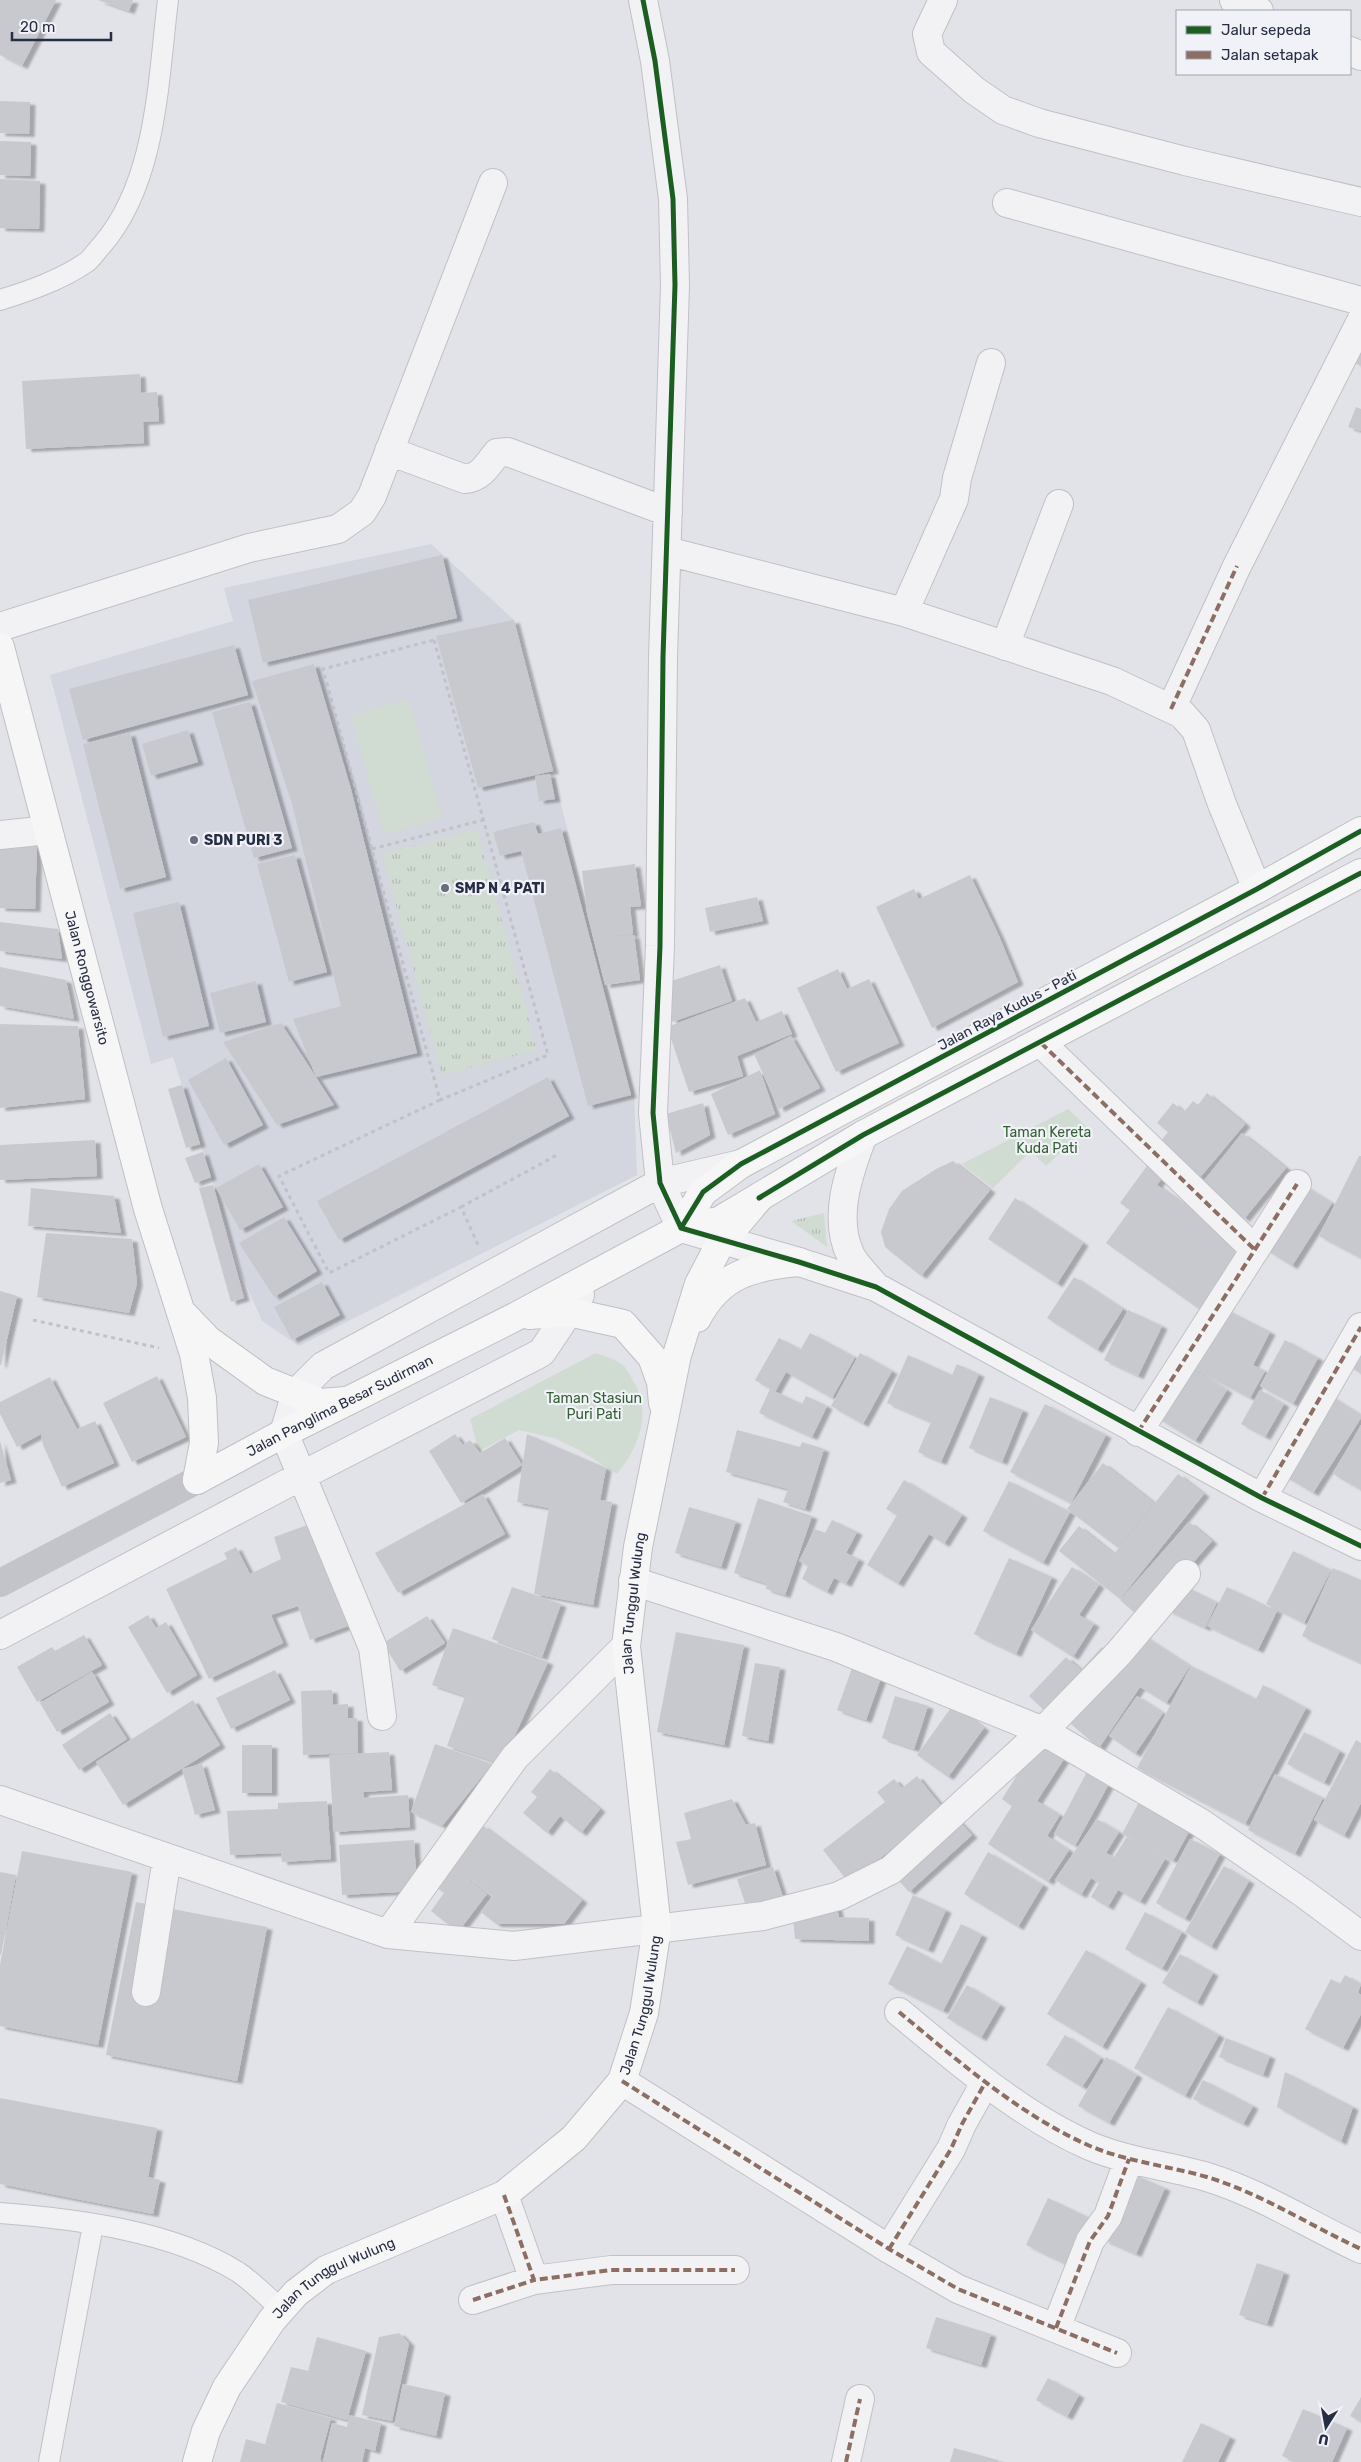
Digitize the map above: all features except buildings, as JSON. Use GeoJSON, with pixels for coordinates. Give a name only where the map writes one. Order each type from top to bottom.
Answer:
{"type":"FeatureCollection","features":[{"type":"Feature","properties":{"kind":"main road","name":"Jalan Ronggowarsito"},"geometry":{"type":"LineString","coordinates":[[0,647],[148,1209],[194,1354],[202,1398],[204,1443],[197,1480]]}},
{"type":"Feature","properties":{"kind":"main road","name":"Jalan Raya Kudus - Pati"},"geometry":{"type":"LineString","coordinates":[[681,1228],[703,1192],[741,1164],[1257,889],[1361,830]]}},
{"type":"Feature","properties":{"kind":"main road"},"geometry":{"type":"LineString","coordinates":[[681,1228],[719,1221],[863,1135],[1361,873]]}},
{"type":"Feature","properties":{"kind":"main road"},"geometry":{"type":"LineString","coordinates":[[667,1410],[677,1355],[699,1284],[723,1240],[759,1198]]}},
{"type":"Feature","properties":{"kind":"main road","name":"Jalan Panglima Besar Sudirman"},"geometry":{"type":"LineString","coordinates":[[0,1583],[284,1433],[513,1318],[681,1228]]}},
{"type":"Feature","properties":{"kind":"main road"},"geometry":{"type":"LineString","coordinates":[[677,1355],[703,1306],[718,1289],[750,1268],[799,1262]]}},
{"type":"Feature","properties":{"kind":"main road"},"geometry":{"type":"LineString","coordinates":[[178,1308],[208,1340],[265,1381],[320,1403],[350,1400]]}},
{"type":"Feature","properties":{"kind":"main road"},"geometry":{"type":"LineString","coordinates":[[513,1318],[542,1313],[569,1312],[623,1324],[652,1357],[661,1382],[667,1410]]}},
{"type":"Feature","properties":{"kind":"main road","name":"Jalan Tunggul Wulung"},"geometry":{"type":"LineString","coordinates":[[197,2462],[206,2431],[227,2387],[281,2309],[296,2293],[326,2270],[504,2195],[574,2138],[622,2081],[644,2014],[658,1928],[626,1646],[638,1547],[667,1410]]}},
{"type":"Feature","properties":{"kind":"street"},"geometry":{"type":"LineString","coordinates":[[642,0],[655,61],[673,199],[675,285],[663,657],[660,946],[653,1113],[660,1182],[681,1228],[799,1262],[876,1287],[1138,1432],[1262,1498],[1361,1546]]}},
{"type":"Feature","properties":{"kind":"street"},"geometry":{"type":"LineString","coordinates":[[943,0],[927,34],[931,52],[974,90],[1003,110],[1039,123],[1186,161],[1361,202]]}},
{"type":"Feature","properties":{"kind":"street"},"geometry":{"type":"LineString","coordinates":[[1234,0],[1258,10]]}},
{"type":"Feature","properties":{"kind":"street"},"geometry":{"type":"LineString","coordinates":[[0,627],[249,548],[338,529],[362,512],[372,496],[494,183]]}},
{"type":"Feature","properties":{"kind":"street"},"geometry":{"type":"LineString","coordinates":[[1007,203],[1361,300]]}},
{"type":"Feature","properties":{"kind":"street"},"geometry":{"type":"LineString","coordinates":[[1171,709],[1237,566],[1361,321]]}},
{"type":"Feature","properties":{"kind":"street"},"geometry":{"type":"LineString","coordinates":[[904,612],[954,499],[957,478],[991,363]]}},
{"type":"Feature","properties":{"kind":"street"},"geometry":{"type":"LineString","coordinates":[[389,451],[465,479],[473,479],[478,476],[497,453],[508,452],[668,512]]}},
{"type":"Feature","properties":{"kind":"street"},"geometry":{"type":"LineString","coordinates":[[1005,646],[1059,504]]}},
{"type":"Feature","properties":{"kind":"street"},"geometry":{"type":"LineString","coordinates":[[667,551],[904,612],[1112,681],[1182,714],[1196,730],[1222,804],[1257,889]]}},
{"type":"Feature","properties":{"kind":"street"},"geometry":{"type":"LineString","coordinates":[[0,835],[48,830]]}},
{"type":"Feature","properties":{"kind":"street"},"geometry":{"type":"LineString","coordinates":[[1041,1043],[1255,1250]]}},
{"type":"Feature","properties":{"kind":"street"},"geometry":{"type":"LineString","coordinates":[[863,1135],[848,1177],[843,1207],[845,1237],[852,1257],[876,1287]]}},
{"type":"Feature","properties":{"kind":"street"},"geometry":{"type":"LineString","coordinates":[[382,1716],[372,1648],[284,1433],[296,1393],[323,1366],[660,1182],[741,1164]]}},
{"type":"Feature","properties":{"kind":"street"},"geometry":{"type":"LineString","coordinates":[[1138,1432],[1296,1184]]}},
{"type":"Feature","properties":{"kind":"street"},"geometry":{"type":"LineString","coordinates":[[0,1635],[302,1475],[542,1352],[593,1275]]}},
{"type":"Feature","properties":{"kind":"street"},"geometry":{"type":"LineString","coordinates":[[1262,1498],[1361,1327]]}},
{"type":"Feature","properties":{"kind":"street"},"geometry":{"type":"LineString","coordinates":[[0,1800],[388,1934],[514,1946],[763,1916],[839,1896],[891,1870],[1043,1731],[1118,1654],[1186,1574]]}},
{"type":"Feature","properties":{"kind":"street"},"geometry":{"type":"LineString","coordinates":[[633,1581],[836,1646],[1043,1731],[1201,1823],[1303,1893],[1361,1936]]}},
{"type":"Feature","properties":{"kind":"street"},"geometry":{"type":"LineString","coordinates":[[388,1934],[515,1757],[626,1646]]}},
{"type":"Feature","properties":{"kind":"street"},"geometry":{"type":"LineString","coordinates":[[146,1992],[167,1858]]}},
{"type":"Feature","properties":{"kind":"street"},"geometry":{"type":"LineString","coordinates":[[899,2012],[985,2083],[1082,2142],[1129,2159],[1208,2178],[1271,2202],[1361,2250]]}},
{"type":"Feature","properties":{"kind":"street"},"geometry":{"type":"LineString","coordinates":[[622,2081],[889,2249],[958,2289],[1117,2353]]}},
{"type":"Feature","properties":{"kind":"street"},"geometry":{"type":"LineString","coordinates":[[889,2249],[951,2149],[962,2124],[985,2083]]}},
{"type":"Feature","properties":{"kind":"street"},"geometry":{"type":"LineString","coordinates":[[1056,2328],[1090,2241],[1108,2216],[1129,2159]]}},
{"type":"Feature","properties":{"kind":"street"},"geometry":{"type":"LineString","coordinates":[[504,2195],[534,2280]]}},
{"type":"Feature","properties":{"kind":"street"},"geometry":{"type":"LineString","coordinates":[[473,2300],[534,2280],[611,2270],[735,2270]]}},
{"type":"Feature","properties":{"kind":"street"},"geometry":{"type":"LineString","coordinates":[[846,2462],[860,2399]]}},
{"type":"Feature","properties":{"kind":"lane"},"geometry":{"type":"LineString","coordinates":[[0,300],[33,290],[88,261],[117,227],[137,186],[150,134],[168,0]]}},
{"type":"Feature","properties":{"kind":"lane"},"geometry":{"type":"LineString","coordinates":[[0,2213],[93,2225],[156,2238],[198,2252],[239,2273],[281,2309]]}},
{"type":"Feature","properties":{"kind":"lane"},"geometry":{"type":"LineString","coordinates":[[48,2462],[93,2225]]}},
{"type":"Feature","properties":{"kind":"path"},"geometry":{"type":"LineString","coordinates":[[440,1100],[323,669],[434,640],[548,1055],[440,1100],[279,1176],[329,1273],[461,1207],[559,1154]]}},
{"type":"Feature","properties":{"kind":"path"},"geometry":{"type":"LineString","coordinates":[[372,849],[484,820]]}},
{"type":"Feature","properties":{"kind":"path"},"geometry":{"type":"LineString","coordinates":[[461,1207],[492,1274]]}},
{"type":"Feature","properties":{"kind":"path"},"geometry":{"type":"LineString","coordinates":[[34,1320],[194,1354]]}},
{"type":"Feature","properties":{"kind":"shaded area","name":"SMP N 4 PATI"},"geometry":{"type":"Polygon","coordinates":[[[431,544],[514,620],[634,1091],[637,1175],[299,1346],[262,1321],[242,1275],[173,1057],[151,1064],[50,675],[233,621],[224,588],[431,544]]]}},
{"type":"Feature","properties":{"kind":"green space"},"geometry":{"type":"Polygon","coordinates":[[[409,699],[442,818],[384,834],[351,715],[409,699]]]}},
{"type":"Feature","properties":{"kind":"green space"},"geometry":{"type":"Polygon","coordinates":[[[477,829],[537,1050],[442,1075],[382,854],[477,829]]]}},
{"type":"Feature","properties":{"kind":"green space","name":"Taman Kereta Kuda Pati"},"geometry":{"type":"Polygon","coordinates":[[[1068,1109],[1087,1127],[1046,1166],[1031,1151],[993,1188],[962,1164],[1068,1109]]]}},
{"type":"Feature","properties":{"kind":"green space"},"geometry":{"type":"Polygon","coordinates":[[[824,1213],[827,1247],[791,1221],[824,1213]]]}},
{"type":"Feature","properties":{"kind":"green space","name":"Taman Stasiun Puri Pati"},"geometry":{"type":"Polygon","coordinates":[[[596,1353],[624,1366],[638,1391],[642,1404],[641,1428],[637,1441],[617,1474],[581,1451],[554,1438],[519,1430],[479,1451],[470,1419],[596,1353]]]}},
{"type":"Feature","properties":{"kind":"marked path"},"geometry":{"type":"LineString","coordinates":[[1171,709],[1237,566]]}},
{"type":"Feature","properties":{"kind":"marked path"},"geometry":{"type":"LineString","coordinates":[[1041,1043],[1255,1250]]}},
{"type":"Feature","properties":{"kind":"marked path"},"geometry":{"type":"LineString","coordinates":[[1138,1432],[1297,1184]]}},
{"type":"Feature","properties":{"kind":"marked path"},"geometry":{"type":"LineString","coordinates":[[1262,1498],[1361,1327]]}},
{"type":"Feature","properties":{"kind":"marked path"},"geometry":{"type":"LineString","coordinates":[[899,2012],[990,2086],[1064,2134],[1119,2156],[1193,2173],[1227,2184],[1266,2201],[1361,2249]]}},
{"type":"Feature","properties":{"kind":"marked path"},"geometry":{"type":"LineString","coordinates":[[622,2081],[889,2249],[958,2289],[1117,2353]]}},
{"type":"Feature","properties":{"kind":"marked path"},"geometry":{"type":"LineString","coordinates":[[889,2249],[951,2149],[962,2124],[985,2083]]}},
{"type":"Feature","properties":{"kind":"marked path"},"geometry":{"type":"LineString","coordinates":[[1056,2328],[1090,2241],[1108,2216],[1129,2159]]}},
{"type":"Feature","properties":{"kind":"marked path"},"geometry":{"type":"LineString","coordinates":[[504,2195],[534,2280],[611,2270],[735,2270]]}},
{"type":"Feature","properties":{"kind":"marked path"},"geometry":{"type":"LineString","coordinates":[[473,2300],[534,2280]]}},
{"type":"Feature","properties":{"kind":"marked path"},"geometry":{"type":"LineString","coordinates":[[846,2462],[860,2399]]}},
{"type":"Feature","properties":{"kind":"cycle path"},"geometry":{"type":"LineString","coordinates":[[643,0],[655,61],[673,199],[675,285],[663,657],[660,946],[653,1113],[660,1183],[681,1228],[799,1262],[876,1287],[1262,1498],[1361,1546]]}},
{"type":"Feature","properties":{"kind":"cycle path"},"geometry":{"type":"LineString","coordinates":[[681,1228],[703,1192],[741,1164],[1257,889],[1361,831]]}},
{"type":"Feature","properties":{"kind":"cycle path"},"geometry":{"type":"LineString","coordinates":[[759,1198],[863,1135],[1361,873]]}},
{"type":"Feature","properties":{"kind":"place","name":"SDN PURI 3"},"geometry":{"type":"Point","coordinates":[194,840]}},
{"type":"Feature","properties":{"kind":"place","name":"SMP N 4 PATI"},"geometry":{"type":"Point","coordinates":[445,888]}}]}
